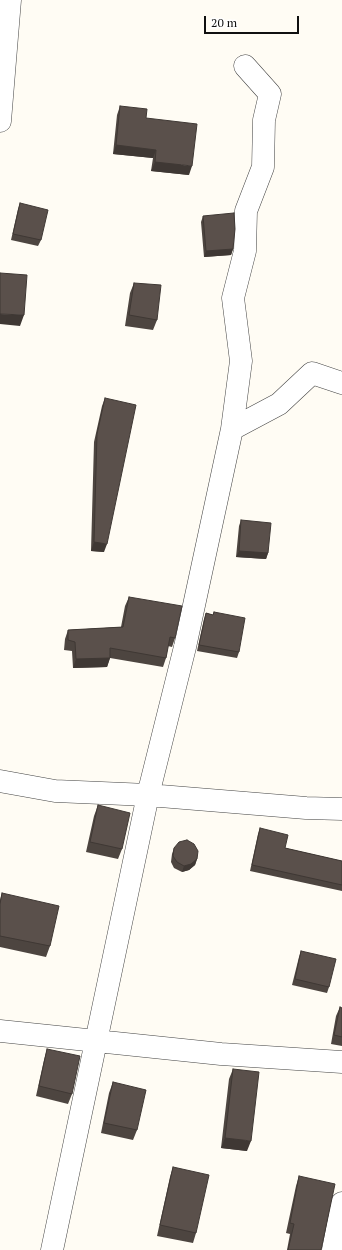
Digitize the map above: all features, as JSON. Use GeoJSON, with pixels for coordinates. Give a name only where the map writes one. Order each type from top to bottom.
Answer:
{"type":"FeatureCollection","features":[{"type":"Feature","properties":{"kind":"street"},"geometry":{"type":"LineString","coordinates":[[0,121],[10,0]]}},
{"type":"Feature","properties":{"kind":"street"},"geometry":{"type":"LineString","coordinates":[[52,1250],[148,795],[184,647],[232,429],[241,360],[233,298],[245,251],[246,211],[263,167],[264,120],[270,94],[245,66]]}},
{"type":"Feature","properties":{"kind":"street"},"geometry":{"type":"LineString","coordinates":[[232,429],[279,404],[312,373],[342,383]]}},
{"type":"Feature","properties":{"kind":"street"},"geometry":{"type":"LineString","coordinates":[[0,781],[55,791],[148,795],[306,808],[342,809]]}},
{"type":"Feature","properties":{"kind":"street"},"geometry":{"type":"LineString","coordinates":[[0,1031],[221,1054],[342,1062]]}},
{"type":"Feature","properties":{"kind":"street"},"geometry":{"type":"LineString","coordinates":[[333,1250],[342,1203]]}},
{"type":"Feature","properties":{"kind":"building"},"geometry":{"type":"Polygon","coordinates":[[[120,106],[147,109],[146,118],[197,124],[192,166],[155,162],[156,150],[116,145],[120,106]]]}},
{"type":"Feature","properties":{"kind":"building"},"geometry":{"type":"Polygon","coordinates":[[[20,203],[48,210],[41,240],[13,234],[20,203]]]}},
{"type":"Feature","properties":{"kind":"building"},"geometry":{"type":"Polygon","coordinates":[[[234,213],[235,229],[233,249],[206,251],[203,216],[234,213]]]}},
{"type":"Feature","properties":{"kind":"building"},"geometry":{"type":"Polygon","coordinates":[[[0,273],[27,275],[24,315],[0,314],[0,273]]]}},
{"type":"Feature","properties":{"kind":"building"},"geometry":{"type":"Polygon","coordinates":[[[134,283],[161,285],[157,320],[129,315],[134,283]]]}},
{"type":"Feature","properties":{"kind":"building"},"geometry":{"type":"Polygon","coordinates":[[[105,398],[136,405],[107,544],[94,542],[97,434],[105,398]]]}},
{"type":"Feature","properties":{"kind":"building"},"geometry":{"type":"Polygon","coordinates":[[[241,520],[271,523],[268,553],[239,551],[241,520]]]}},
{"type":"Feature","properties":{"kind":"building"},"geometry":{"type":"Polygon","coordinates":[[[129,597],[182,606],[175,638],[170,637],[166,658],[110,648],[110,658],[76,659],[75,642],[68,640],[68,630],[123,627],[129,597]]]}},
{"type":"Feature","properties":{"kind":"building"},"geometry":{"type":"Polygon","coordinates":[[[214,612],[245,618],[239,652],[199,645],[206,613],[213,615],[214,612]]]}},
{"type":"Feature","properties":{"kind":"building"},"geometry":{"type":"Polygon","coordinates":[[[98,805],[130,813],[122,849],[90,842],[98,805]]]}},
{"type":"Feature","properties":{"kind":"building"},"geometry":{"type":"Polygon","coordinates":[[[260,828],[288,835],[285,848],[342,861],[342,885],[252,865],[260,828]]]}},
{"type":"Feature","properties":{"kind":"building"},"geometry":{"type":"Polygon","coordinates":[[[187,840],[194,844],[198,851],[197,859],[191,864],[184,866],[177,862],[173,856],[174,848],[179,842],[187,840]]]}},
{"type":"Feature","properties":{"kind":"building"},"geometry":{"type":"Polygon","coordinates":[[[2,893],[59,906],[50,946],[0,936],[0,904],[2,893]]]}},
{"type":"Feature","properties":{"kind":"building"},"geometry":{"type":"Polygon","coordinates":[[[301,951],[336,959],[329,987],[295,979],[301,951]]]}},
{"type":"Feature","properties":{"kind":"building"},"geometry":{"type":"Polygon","coordinates":[[[340,1007],[342,1008],[342,1037],[334,1035],[340,1007]]]}},
{"type":"Feature","properties":{"kind":"building"},"geometry":{"type":"Polygon","coordinates":[[[47,1049],[80,1056],[72,1094],[39,1086],[47,1049]]]}},
{"type":"Feature","properties":{"kind":"building"},"geometry":{"type":"Polygon","coordinates":[[[233,1069],[259,1072],[251,1141],[225,1138],[233,1069]]]}},
{"type":"Feature","properties":{"kind":"building"},"geometry":{"type":"Polygon","coordinates":[[[113,1082],[146,1090],[137,1130],[104,1123],[113,1082]]]}},
{"type":"Feature","properties":{"kind":"building"},"geometry":{"type":"Polygon","coordinates":[[[173,1167],[209,1175],[196,1233],[160,1225],[173,1167]]]}},
{"type":"Feature","properties":{"kind":"building"},"geometry":{"type":"Polygon","coordinates":[[[299,1176],[335,1184],[321,1250],[288,1250],[294,1224],[290,1223],[299,1176]]]}}]}
